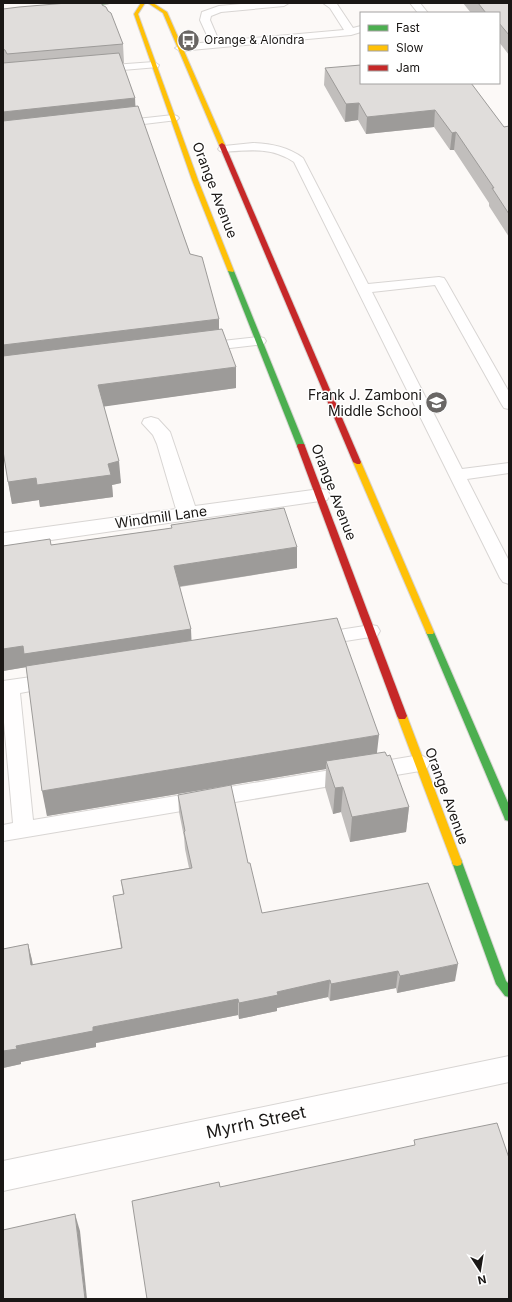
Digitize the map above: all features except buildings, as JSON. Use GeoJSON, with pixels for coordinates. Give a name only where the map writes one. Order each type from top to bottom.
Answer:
{"type":"FeatureCollection","features":[{"type":"Feature","properties":{"kind":"street"},"geometry":{"type":"LineString","coordinates":[[63,7],[106,3]]}},
{"type":"Feature","properties":{"kind":"street","name":"Orange Avenue"},"geometry":{"type":"LineString","coordinates":[[143,3],[136,14],[195,180],[320,494],[502,984],[509,992]]}},
{"type":"Feature","properties":{"kind":"street","name":"Orange Avenue"},"geometry":{"type":"LineString","coordinates":[[150,3],[165,12],[509,816]]}},
{"type":"Feature","properties":{"kind":"street"},"geometry":{"type":"LineString","coordinates":[[151,423],[160,432],[166,444],[187,514]]}},
{"type":"Feature","properties":{"kind":"street","name":"Windmill Lane"},"geometry":{"type":"LineString","coordinates":[[3,540],[320,494]]}},
{"type":"Feature","properties":{"kind":"street","name":"Myrrh Street"},"geometry":{"type":"LineString","coordinates":[[3,1176],[509,1069]]}},
{"type":"Feature","properties":{"kind":"lane"},"geometry":{"type":"LineString","coordinates":[[216,45],[205,20],[206,14],[219,9],[284,3]]}},
{"type":"Feature","properties":{"kind":"lane"},"geometry":{"type":"LineString","coordinates":[[328,3],[334,6],[356,30]]}},
{"type":"Feature","properties":{"kind":"lane"},"geometry":{"type":"LineString","coordinates":[[415,3],[422,12]]}},
{"type":"Feature","properties":{"kind":"lane"},"geometry":{"type":"LineString","coordinates":[[180,48],[356,30]]}},
{"type":"Feature","properties":{"kind":"lane"},"geometry":{"type":"LineString","coordinates":[[89,70],[154,65]]}},
{"type":"Feature","properties":{"kind":"lane"},"geometry":{"type":"LineString","coordinates":[[110,125],[173,118]]}},
{"type":"Feature","properties":{"kind":"lane"},"geometry":{"type":"LineString","coordinates":[[224,149],[261,146],[290,152],[299,160],[509,578]]}},
{"type":"Feature","properties":{"kind":"lane"},"geometry":{"type":"LineString","coordinates":[[363,289],[439,281],[509,405]]}},
{"type":"Feature","properties":{"kind":"lane"},"geometry":{"type":"LineString","coordinates":[[191,349],[259,341]]}},
{"type":"Feature","properties":{"kind":"lane"},"geometry":{"type":"LineString","coordinates":[[457,475],[509,468]]}},
{"type":"Feature","properties":{"kind":"lane"},"geometry":{"type":"LineString","coordinates":[[300,642],[371,631]]}},
{"type":"Feature","properties":{"kind":"lane"},"geometry":{"type":"LineString","coordinates":[[24,829],[6,688],[65,679]]}},
{"type":"Feature","properties":{"kind":"lane"},"geometry":{"type":"LineString","coordinates":[[3,833],[420,763]]}},
{"type":"Feature","properties":{"kind":"traffic: fast"},"geometry":{"type":"LineString","coordinates":[[72,6],[107,3]]}},
{"type":"Feature","properties":{"kind":"traffic: fast"},"geometry":{"type":"LineString","coordinates":[[231,271],[301,446]]}},
{"type":"Feature","properties":{"kind":"traffic: fast"},"geometry":{"type":"LineString","coordinates":[[430,632],[509,817]]}},
{"type":"Feature","properties":{"kind":"traffic: fast"},"geometry":{"type":"LineString","coordinates":[[457,862],[502,984],[509,992]]}},
{"type":"Feature","properties":{"kind":"traffic: slow"},"geometry":{"type":"LineString","coordinates":[[143,3],[136,14],[195,180],[231,271]]}},
{"type":"Feature","properties":{"kind":"traffic: slow"},"geometry":{"type":"LineString","coordinates":[[150,3],[165,12],[222,145]]}},
{"type":"Feature","properties":{"kind":"traffic: slow"},"geometry":{"type":"LineString","coordinates":[[357,462],[430,632]]}},
{"type":"Feature","properties":{"kind":"traffic: slow"},"geometry":{"type":"LineString","coordinates":[[402,716],[457,862]]}},
{"type":"Feature","properties":{"kind":"traffic: jam"},"geometry":{"type":"LineString","coordinates":[[222,145],[357,462]]}},
{"type":"Feature","properties":{"kind":"traffic: jam"},"geometry":{"type":"LineString","coordinates":[[301,446],[402,716]]}},
{"type":"Feature","properties":{"kind":"place","name":"Orange & Alondra"},"geometry":{"type":"Point","coordinates":[188,40]}},
{"type":"Feature","properties":{"kind":"place","name":"Frank J. Zamboni Middle School"},"geometry":{"type":"Point","coordinates":[437,403]}}]}
